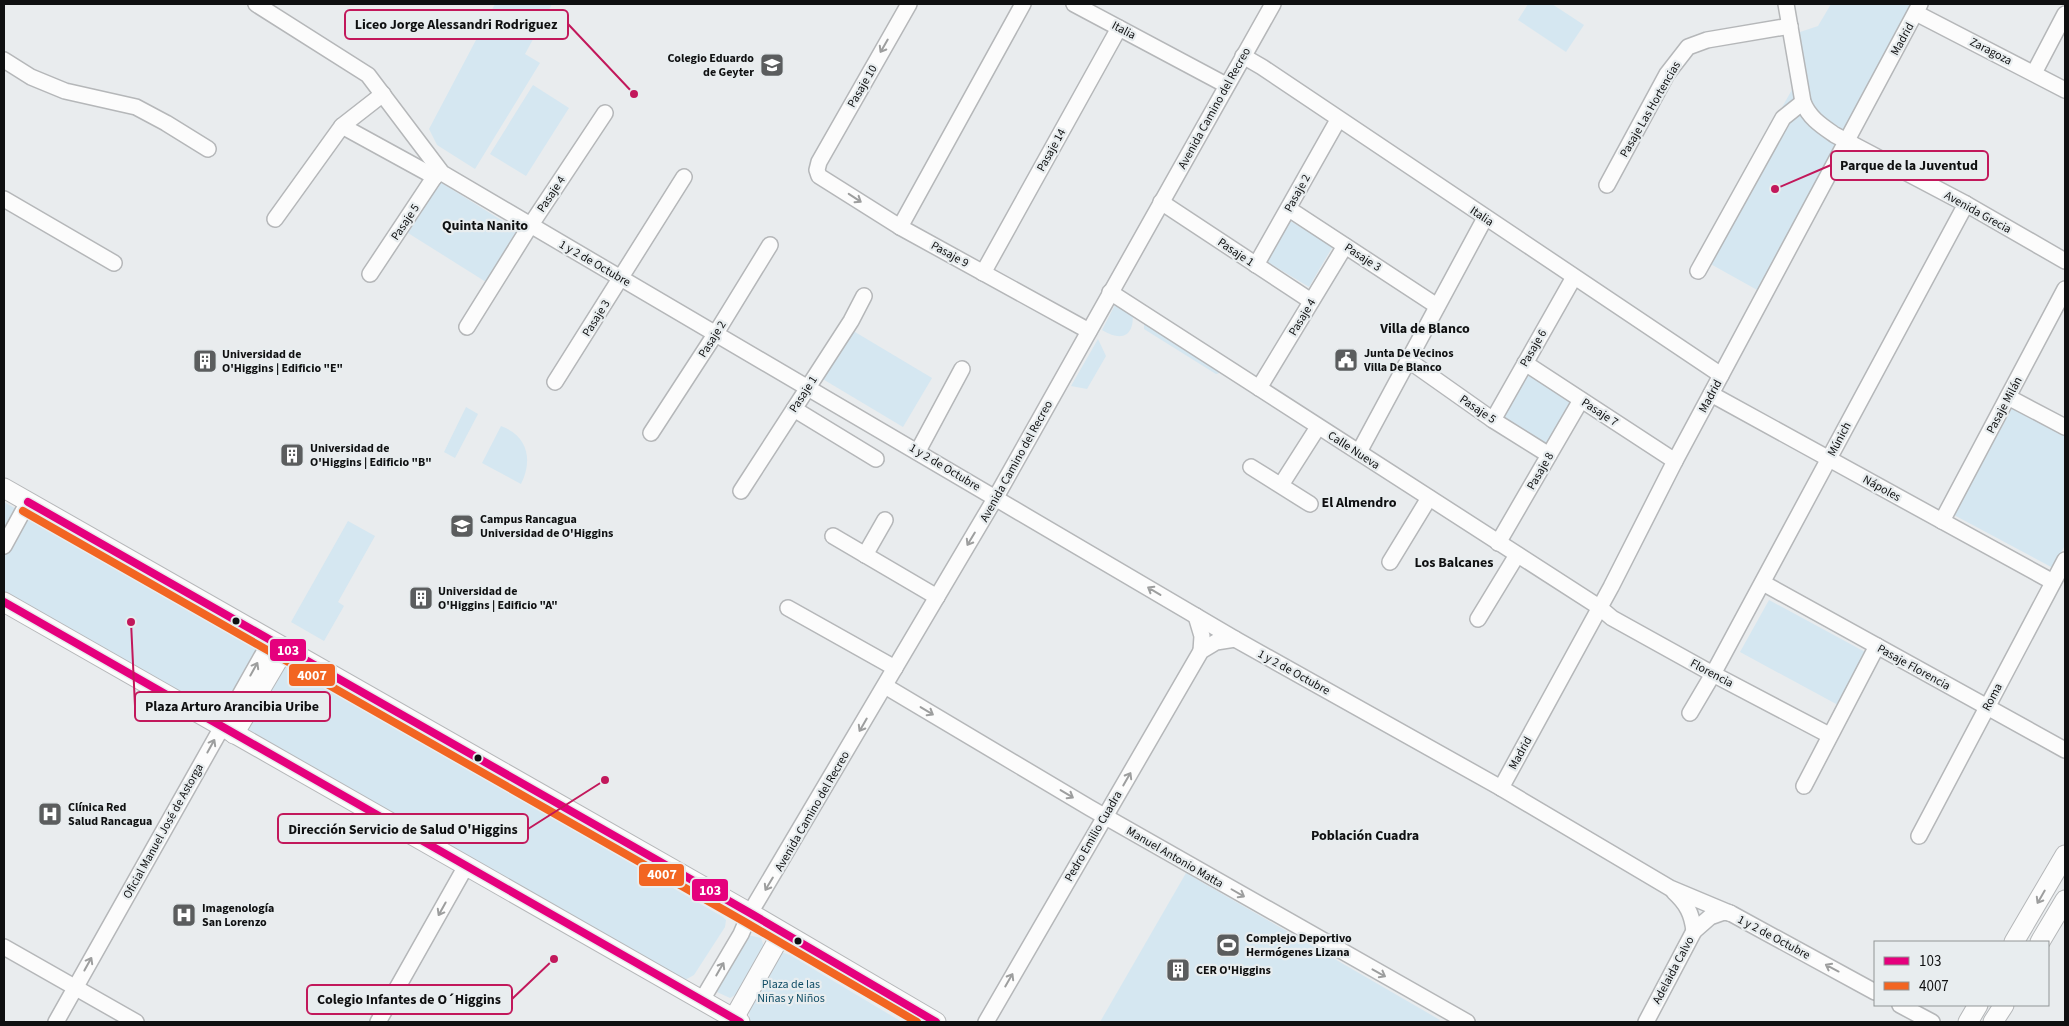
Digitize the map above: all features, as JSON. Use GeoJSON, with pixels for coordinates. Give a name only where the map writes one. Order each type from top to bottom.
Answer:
{"type":"FeatureCollection","features":[{"type":"Feature","properties":{"kind":"main road"},"geometry":{"type":"LineString","coordinates":[[4,488],[750,913],[936,1022]]}},
{"type":"Feature","properties":{"kind":"main road"},"geometry":{"type":"LineString","coordinates":[[4,602],[737,1020],[782,932]]}},
{"type":"Feature","properties":{"kind":"main road"},"geometry":{"type":"LineString","coordinates":[[228,730],[278,644]]}},
{"type":"Feature","properties":{"kind":"main road"},"geometry":{"type":"LineString","coordinates":[[2015,941],[2065,854]]}},
{"type":"Feature","properties":{"kind":"main road"},"geometry":{"type":"LineString","coordinates":[[2041,941],[2063,910]]}},
{"type":"Feature","properties":{"kind":"main road"},"geometry":{"type":"LineString","coordinates":[[1968,1022],[1977,1006]]}},
{"type":"Feature","properties":{"kind":"main road"},"geometry":{"type":"LineString","coordinates":[[1994,1022],[2003,1006]]}},
{"type":"Feature","properties":{"kind":"street","name":"1 y 2 de Octubre"},"geometry":{"type":"LineString","coordinates":[[256,4],[372,80],[437,174],[716,333],[1235,639],[1501,788],[1670,888],[1732,914],[1874,991]]}},
{"type":"Feature","properties":{"kind":"street","name":"Pasaje 10"},"geometry":{"type":"LineString","coordinates":[[817,170],[818,162],[908,4]]}},
{"type":"Feature","properties":{"kind":"street"},"geometry":{"type":"LineString","coordinates":[[900,227],[1023,4]]}},
{"type":"Feature","properties":{"kind":"street","name":"Italia"},"geometry":{"type":"LineString","coordinates":[[1074,4],[1226,85]]}},
{"type":"Feature","properties":{"kind":"street","name":"Avenida Camino del Recreo"},"geometry":{"type":"LineString","coordinates":[[702,1000],[741,934],[750,913],[996,497],[1273,4]]}},
{"type":"Feature","properties":{"kind":"street","name":"Avenida Grecia"},"geometry":{"type":"LineString","coordinates":[[1786,4],[1803,102],[1806,110],[1816,122],[1846,141],[1966,204],[2065,261]]}},
{"type":"Feature","properties":{"kind":"street","name":"Zaragoza"},"geometry":{"type":"LineString","coordinates":[[1918,8],[2065,90]]}},
{"type":"Feature","properties":{"kind":"street","name":"Madrid"},"geometry":{"type":"LineString","coordinates":[[1501,788],[1611,587],[1675,460],[1918,8]]}},
{"type":"Feature","properties":{"kind":"street"},"geometry":{"type":"LineString","coordinates":[[2034,73],[2065,14]]}},
{"type":"Feature","properties":{"kind":"street","name":"Pasaje Las Hortencias"},"geometry":{"type":"LineString","coordinates":[[1607,185],[1668,74],[1688,47],[1707,40],[1790,26]]}},
{"type":"Feature","properties":{"kind":"street","name":"Pasaje 14"},"geometry":{"type":"LineString","coordinates":[[983,273],[1119,28]]}},
{"type":"Feature","properties":{"kind":"street","name":"Italia"},"geometry":{"type":"LineString","coordinates":[[1243,56],[1721,375]]}},
{"type":"Feature","properties":{"kind":"street"},"geometry":{"type":"LineString","coordinates":[[4,60],[58,89],[136,107],[166,122],[208,149]]}},
{"type":"Feature","properties":{"kind":"street"},"geometry":{"type":"LineString","coordinates":[[275,220],[342,126],[383,94]]}},
{"type":"Feature","properties":{"kind":"street"},"geometry":{"type":"LineString","coordinates":[[1698,271],[1784,118],[1803,102]]}},
{"type":"Feature","properties":{"kind":"street","name":"Pasaje 4"},"geometry":{"type":"LineString","coordinates":[[467,327],[530,226],[605,114]]}},
{"type":"Feature","properties":{"kind":"street","name":"Pasaje 2"},"geometry":{"type":"LineString","coordinates":[[1256,265],[1338,120]]}},
{"type":"Feature","properties":{"kind":"street"},"geometry":{"type":"LineString","coordinates":[[342,126],[437,174]]}},
{"type":"Feature","properties":{"kind":"street","name":"Pasaje 9"},"geometry":{"type":"LineString","coordinates":[[817,170],[819,176],[900,227],[1089,331]]}},
{"type":"Feature","properties":{"kind":"street","name":"Pasaje 5"},"geometry":{"type":"LineString","coordinates":[[370,274],[437,174]]}},
{"type":"Feature","properties":{"kind":"street","name":"Pasaje 3"},"geometry":{"type":"LineString","coordinates":[[555,382],[684,177]]}},
{"type":"Feature","properties":{"kind":"street"},"geometry":{"type":"LineString","coordinates":[[4,199],[114,263]]}},
{"type":"Feature","properties":{"kind":"street","name":"Pasaje 1"},"geometry":{"type":"LineString","coordinates":[[1161,202],[1311,302]]}},
{"type":"Feature","properties":{"kind":"street","name":"Múnich"},"geometry":{"type":"LineString","coordinates":[[1690,714],[1714,674],[1966,204]]}},
{"type":"Feature","properties":{"kind":"street","name":"Pasaje 3"},"geometry":{"type":"LineString","coordinates":[[1289,208],[1437,306]]}},
{"type":"Feature","properties":{"kind":"street"},"geometry":{"type":"LineString","coordinates":[[1359,452],[1485,218]]}},
{"type":"Feature","properties":{"kind":"street","name":"Pasaje 2"},"geometry":{"type":"LineString","coordinates":[[651,433],[770,245]]}},
{"type":"Feature","properties":{"kind":"street","name":"Pasaje 4"},"geometry":{"type":"LineString","coordinates":[[1259,388],[1345,246]]}},
{"type":"Feature","properties":{"kind":"street","name":"Pasaje 6"},"geometry":{"type":"LineString","coordinates":[[1493,420],[1574,277]]}},
{"type":"Feature","properties":{"kind":"street","name":"Pasaje Milán"},"geometry":{"type":"LineString","coordinates":[[1942,521],[2065,289]]}},
{"type":"Feature","properties":{"kind":"street","name":"Calle Nueva"},"geometry":{"type":"LineString","coordinates":[[1110,292],[1599,607]]}},
{"type":"Feature","properties":{"kind":"street","name":"Pasaje 1"},"geometry":{"type":"LineString","coordinates":[[741,491],[851,321],[864,296]]}},
{"type":"Feature","properties":{"kind":"street","name":"Pasaje 5"},"geometry":{"type":"LineString","coordinates":[[1408,360],[1493,420],[1549,455]]}},
{"type":"Feature","properties":{"kind":"street","name":"Pasaje 7"},"geometry":{"type":"LineString","coordinates":[[1525,363],[1675,460]]}},
{"type":"Feature","properties":{"kind":"street"},"geometry":{"type":"LineString","coordinates":[[918,451],[962,369]]}},
{"type":"Feature","properties":{"kind":"street","name":"Nápoles"},"geometry":{"type":"LineString","coordinates":[[1711,394],[2053,582]]}},
{"type":"Feature","properties":{"kind":"street"},"geometry":{"type":"LineString","coordinates":[[2008,397],[2065,427]]}},
{"type":"Feature","properties":{"kind":"street","name":"Pasaje 8"},"geometry":{"type":"LineString","coordinates":[[1498,543],[1581,400]]}},
{"type":"Feature","properties":{"kind":"street"},"geometry":{"type":"LineString","coordinates":[[794,408],[876,459]]}},
{"type":"Feature","properties":{"kind":"street"},"geometry":{"type":"LineString","coordinates":[[1281,485],[1318,426]]}},
{"type":"Feature","properties":{"kind":"street"},"geometry":{"type":"LineString","coordinates":[[1251,467],[1310,504]]}},
{"type":"Feature","properties":{"kind":"street"},"geometry":{"type":"LineString","coordinates":[[1390,562],[1429,498]]}},
{"type":"Feature","properties":{"kind":"street"},"geometry":{"type":"LineString","coordinates":[[4,546],[28,502]]}},
{"type":"Feature","properties":{"kind":"street"},"geometry":{"type":"LineString","coordinates":[[865,555],[885,520]]}},
{"type":"Feature","properties":{"kind":"street"},"geometry":{"type":"LineString","coordinates":[[833,536],[937,597]]}},
{"type":"Feature","properties":{"kind":"street"},"geometry":{"type":"LineString","coordinates":[[1478,619],[1518,555]]}},
{"type":"Feature","properties":{"kind":"street","name":"Roma"},"geometry":{"type":"LineString","coordinates":[[1919,836],[2065,560]]}},
{"type":"Feature","properties":{"kind":"street","name":"Pasaje Florencia"},"geometry":{"type":"LineString","coordinates":[[1762,583],[2065,750]]}},
{"type":"Feature","properties":{"kind":"street","name":"Florencia"},"geometry":{"type":"LineString","coordinates":[[1599,607],[1612,618],[1829,735]]}},
{"type":"Feature","properties":{"kind":"street"},"geometry":{"type":"LineString","coordinates":[[788,608],[895,668]]}},
{"type":"Feature","properties":{"kind":"street"},"geometry":{"type":"LineString","coordinates":[[1196,616],[1202,636],[1201,652]]}},
{"type":"Feature","properties":{"kind":"street"},"geometry":{"type":"LineString","coordinates":[[1201,652],[1216,642],[1235,639]]}},
{"type":"Feature","properties":{"kind":"street"},"geometry":{"type":"LineString","coordinates":[[1804,786],[1877,646]]}},
{"type":"Feature","properties":{"kind":"street","name":"Pedro Emilio Cuadra"},"geometry":{"type":"LineString","coordinates":[[986,1022],[1201,652]]}},
{"type":"Feature","properties":{"kind":"street","name":"Manuel Antonio Matta"},"geometry":{"type":"LineString","coordinates":[[885,686],[1105,816],[1467,1022]]}},
{"type":"Feature","properties":{"kind":"street","name":"Oficial Manuel José de Astorga"},"geometry":{"type":"LineString","coordinates":[[56,1022],[228,730]]}},
{"type":"Feature","properties":{"kind":"street"},"geometry":{"type":"LineString","coordinates":[[378,1022],[466,866]]}},
{"type":"Feature","properties":{"kind":"street","name":"1 y 2 de Octubre"},"geometry":{"type":"LineString","coordinates":[[1670,888],[1689,909],[1693,919],[1694,931]]}},
{"type":"Feature","properties":{"kind":"street","name":"Adelaida Calvo"},"geometry":{"type":"LineString","coordinates":[[1646,1022],[1694,931],[1710,917],[1724,912],[1732,914]]}},
{"type":"Feature","properties":{"kind":"street"},"geometry":{"type":"LineString","coordinates":[[4,947],[136,1022]]}},
{"type":"Feature","properties":{"kind":"street"},"geometry":{"type":"LineString","coordinates":[[1902,1006],[1932,1022]]}},
{"type":"Feature","properties":{"kind":"green space"},"geometry":{"type":"Polygon","coordinates":[[[495,4],[552,4],[525,54],[540,63],[475,169],[437,145],[429,129],[495,4]]]}},
{"type":"Feature","properties":{"kind":"green space"},"geometry":{"type":"Polygon","coordinates":[[[1528,4],[1552,4],[1584,25],[1566,52],[1518,20],[1528,4]]]}},
{"type":"Feature","properties":{"kind":"green space"},"geometry":{"type":"Polygon","coordinates":[[[1831,4],[1913,4],[1759,291],[1698,257],[1803,70],[1797,33],[1818,26],[1831,4]]]}},
{"type":"Feature","properties":{"kind":"green space"},"geometry":{"type":"Polygon","coordinates":[[[533,85],[569,108],[526,176],[490,154],[533,85]]]}},
{"type":"Feature","properties":{"kind":"green space"},"geometry":{"type":"Polygon","coordinates":[[[440,182],[519,231],[486,282],[408,233],[440,182]]]}},
{"type":"Feature","properties":{"kind":"green space"},"geometry":{"type":"Polygon","coordinates":[[[1290,221],[1333,246],[1309,287],[1266,261],[1290,221]]]}},
{"type":"Feature","properties":{"kind":"green space"},"geometry":{"type":"Polygon","coordinates":[[[1118,299],[1132,308],[1132,324],[1127,334],[1123,336],[1110,334],[1102,330],[1118,299]]]}},
{"type":"Feature","properties":{"kind":"green space"},"geometry":{"type":"Polygon","coordinates":[[[1144,318],[1227,371],[1216,374],[1144,329],[1144,318]]]}},
{"type":"Feature","properties":{"kind":"green space"},"geometry":{"type":"Polygon","coordinates":[[[850,329],[932,378],[903,427],[821,378],[850,329]]]}},
{"type":"Feature","properties":{"kind":"green space"},"geometry":{"type":"Polygon","coordinates":[[[1098,339],[1106,356],[1087,389],[1071,386],[1098,339]]]}},
{"type":"Feature","properties":{"kind":"green space"},"geometry":{"type":"Polygon","coordinates":[[[1528,370],[1574,399],[1546,445],[1499,416],[1528,370]]]}},
{"type":"Feature","properties":{"kind":"green space"},"geometry":{"type":"Polygon","coordinates":[[[2013,406],[2065,434],[2065,545],[2053,568],[1954,515],[2013,406]]]}},
{"type":"Feature","properties":{"kind":"green space"},"geometry":{"type":"Polygon","coordinates":[[[466,407],[478,414],[455,458],[444,452],[466,407]]]}},
{"type":"Feature","properties":{"kind":"green space"},"geometry":{"type":"Polygon","coordinates":[[[501,426],[517,436],[526,450],[527,466],[521,484],[482,463],[501,426]]]}},
{"type":"Feature","properties":{"kind":"green space"},"geometry":{"type":"Polygon","coordinates":[[[4,502],[257,649],[219,717],[4,596],[4,502]]]}},
{"type":"Feature","properties":{"kind":"green space"},"geometry":{"type":"Polygon","coordinates":[[[348,521],[375,536],[338,602],[344,606],[324,641],[291,622],[348,521]]]}},
{"type":"Feature","properties":{"kind":"green space"},"geometry":{"type":"Polygon","coordinates":[[[1769,600],[1867,653],[1838,705],[1740,652],[1769,600]]]}},
{"type":"Feature","properties":{"kind":"green space"},"geometry":{"type":"Polygon","coordinates":[[[285,666],[294,668],[723,917],[726,920],[725,927],[694,975],[685,980],[243,730],[285,666]]]}},
{"type":"Feature","properties":{"kind":"green space","name":"Complejo Deportivo Hermógenes Lizana"},"geometry":{"type":"Polygon","coordinates":[[[1186,873],[1440,1020],[1439,1022],[1100,1022],[1186,873]]]}},
{"type":"Feature","properties":{"kind":"green space"},"geometry":{"type":"Polygon","coordinates":[[[748,935],[761,938],[764,947],[737,994],[730,998],[717,992],[716,987],[748,935]]]}},
{"type":"Feature","properties":{"kind":"green space","name":"Plaza de las Niñas y Niños"},"geometry":{"type":"Polygon","coordinates":[[[781,952],[790,955],[902,1022],[749,1021],[750,1005],[781,952]]]}},
{"type":"Feature","properties":{"kind":"transit line","name":"103"},"geometry":{"type":"LineString","coordinates":[[28,502],[750,913],[936,1022]]}},
{"type":"Feature","properties":{"kind":"transit line","name":"4007"},"geometry":{"type":"LineString","coordinates":[[23,511],[917,1022]]}},
{"type":"Feature","properties":{"kind":"transit line","name":"103"},"geometry":{"type":"LineString","coordinates":[[4,602],[740,1022]]}},
{"type":"Feature","properties":{"kind":"place","name":"Colegio Eduardo de Geyter"},"geometry":{"type":"Point","coordinates":[772,65]}},
{"type":"Feature","properties":{"kind":"place","name":"Liceo Jorge Alessandri Rodriguez"},"geometry":{"type":"Point","coordinates":[634,94]}},
{"type":"Feature","properties":{"kind":"place","name":"Parque de la Juventud"},"geometry":{"type":"Point","coordinates":[1775,189]}},
{"type":"Feature","properties":{"kind":"place","name":"Junta De Vecinos Villa De Blanco"},"geometry":{"type":"Point","coordinates":[1346,360]}},
{"type":"Feature","properties":{"kind":"place","name":"Universidad de O'Higgins | Edificio \"E\""},"geometry":{"type":"Point","coordinates":[205,361]}},
{"type":"Feature","properties":{"kind":"place","name":"Universidad de O'Higgins | Edificio \"B\""},"geometry":{"type":"Point","coordinates":[292,455]}},
{"type":"Feature","properties":{"kind":"place","name":"Campus Rancagua Universidad de O'Higgins"},"geometry":{"type":"Point","coordinates":[462,526]}},
{"type":"Feature","properties":{"kind":"place","name":"Universidad de O'Higgins | Edificio \"A\""},"geometry":{"type":"Point","coordinates":[421,598]}},
{"type":"Feature","properties":{"kind":"place","name":"Plaza Arturo Arancibia Uribe"},"geometry":{"type":"Point","coordinates":[131,622]}},
{"type":"Feature","properties":{"kind":"place","name":"Dirección Servicio de Salud O'Higgins"},"geometry":{"type":"Point","coordinates":[605,780]}},
{"type":"Feature","properties":{"kind":"place","name":"Clínica Red Salud Rancagua"},"geometry":{"type":"Point","coordinates":[50,814]}},
{"type":"Feature","properties":{"kind":"place","name":"Imagenología San Lorenzo"},"geometry":{"type":"Point","coordinates":[184,915]}},
{"type":"Feature","properties":{"kind":"place","name":"Complejo Deportivo Hermógenes Lizana"},"geometry":{"type":"Point","coordinates":[1228,945]}},
{"type":"Feature","properties":{"kind":"place","name":"Colegio Infantes de O´Higgins"},"geometry":{"type":"Point","coordinates":[554,959]}},
{"type":"Feature","properties":{"kind":"place","name":"CER O'Higgins"},"geometry":{"type":"Point","coordinates":[1178,970]}},
{"type":"Feature","properties":{"kind":"district","name":"Quinta Nanito"},"geometry":{"type":"Point","coordinates":[485,225]}},
{"type":"Feature","properties":{"kind":"district","name":"Villa de Blanco"},"geometry":{"type":"Point","coordinates":[1425,328]}},
{"type":"Feature","properties":{"kind":"district","name":"El Almendro"},"geometry":{"type":"Point","coordinates":[1359,502]}},
{"type":"Feature","properties":{"kind":"district","name":"Los Balcanes"},"geometry":{"type":"Point","coordinates":[1454,562]}},
{"type":"Feature","properties":{"kind":"district","name":"Población Cuadra"},"geometry":{"type":"Point","coordinates":[1365,835]}}]}
